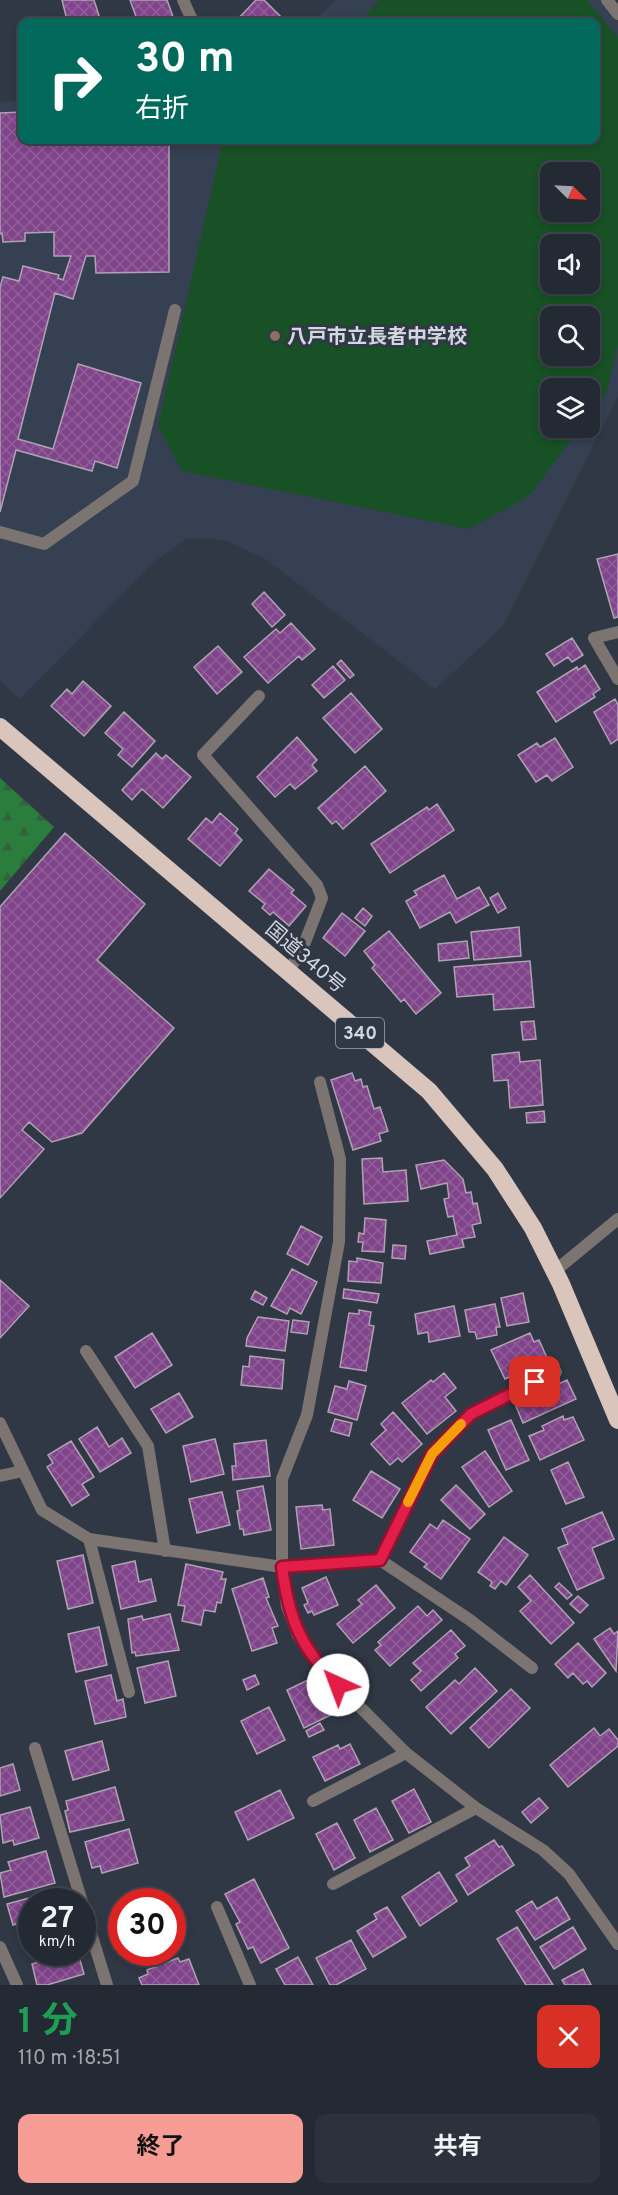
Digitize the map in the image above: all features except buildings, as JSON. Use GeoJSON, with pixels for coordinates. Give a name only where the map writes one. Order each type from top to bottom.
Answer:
{"type":"FeatureCollection","features":[{"type":"Feature","properties":{"kind":"highway","name":"国道340号"},"geometry":{"type":"LineString","coordinates":[[0,727],[429,1091],[495,1169],[533,1228],[555,1272],[618,1420]]}},
{"type":"Feature","properties":{"kind":"street"},"geometry":{"type":"LineString","coordinates":[[183,0],[191,18]]}},
{"type":"Feature","properties":{"kind":"street"},"geometry":{"type":"LineString","coordinates":[[607,0],[618,14]]}},
{"type":"Feature","properties":{"kind":"street"},"geometry":{"type":"LineString","coordinates":[[0,532],[44,544],[133,481],[175,310]]}},
{"type":"Feature","properties":{"kind":"street"},"geometry":{"type":"LineString","coordinates":[[618,632],[594,638],[618,679]]}},
{"type":"Feature","properties":{"kind":"street"},"geometry":{"type":"LineString","coordinates":[[259,696],[202,755],[317,885],[322,898],[300,955],[287,971]]}},
{"type":"Feature","properties":{"kind":"street"},"geometry":{"type":"LineString","coordinates":[[320,1082],[340,1159],[339,1242],[307,1415],[282,1479],[282,1567],[287,1606],[298,1635],[321,1668],[406,1753],[476,1808],[543,1850],[569,1874],[618,1944]]}},
{"type":"Feature","properties":{"kind":"street"},"geometry":{"type":"LineString","coordinates":[[555,1272],[618,1220]]}},
{"type":"Feature","properties":{"kind":"street"},"geometry":{"type":"LineString","coordinates":[[86,1351],[148,1446],[165,1551]]}},
{"type":"Feature","properties":{"kind":"street"},"geometry":{"type":"LineString","coordinates":[[380,1560],[432,1454],[471,1414],[556,1372]]}},
{"type":"Feature","properties":{"kind":"street"},"geometry":{"type":"LineString","coordinates":[[0,1423],[42,1510],[89,1539],[282,1567],[380,1560],[470,1620],[532,1668]]}},
{"type":"Feature","properties":{"kind":"street"},"geometry":{"type":"LineString","coordinates":[[0,1476],[23,1471]]}},
{"type":"Feature","properties":{"kind":"street"},"geometry":{"type":"LineString","coordinates":[[89,1539],[129,1692]]}},
{"type":"Feature","properties":{"kind":"street"},"geometry":{"type":"LineString","coordinates":[[35,1748],[77,1888]]}},
{"type":"Feature","properties":{"kind":"street"},"geometry":{"type":"LineString","coordinates":[[313,1801],[406,1753]]}},
{"type":"Feature","properties":{"kind":"street"},"geometry":{"type":"LineString","coordinates":[[333,1884],[476,1808]]}},
{"type":"Feature","properties":{"kind":"street"},"geometry":{"type":"LineString","coordinates":[[217,1907],[250,1985]]}},
{"type":"Feature","properties":{"kind":"street"},"geometry":{"type":"LineString","coordinates":[[0,1947],[17,1985]]}},
{"type":"Feature","properties":{"kind":"street"},"geometry":{"type":"LineString","coordinates":[[96,1949],[107,1985]]}},
{"type":"Feature","properties":{"kind":"shaded area","name":"八戸市立長者中学校"},"geometry":{"type":"Polygon","coordinates":[[[336,0],[607,0],[618,14],[618,396],[600,432],[600,378],[540,378],[540,438],[597,438],[502,627],[435,689],[267,560],[225,540],[187,538],[153,563],[20,699],[0,681],[0,102],[18,101],[18,144],[600,144],[600,18],[318,18],[336,0]]]}},
{"type":"Feature","properties":{"kind":"green space"},"geometry":{"type":"Polygon","coordinates":[[[380,0],[587,0],[618,38],[618,343],[606,394],[600,402],[600,378],[540,378],[540,438],[572,438],[529,496],[469,529],[182,471],[158,426],[222,144],[600,144],[600,18],[363,18],[380,0]]]}},
{"type":"Feature","properties":{"kind":"green space"},"geometry":{"type":"Polygon","coordinates":[[[0,778],[54,827],[0,891],[0,778]]]}},
{"type":"Feature","properties":{"kind":"slow traffic"},"geometry":{"type":"LineString","coordinates":[[408,1502],[432,1454],[461,1424]]}},
{"type":"Feature","properties":{"kind":"place","name":"八戸市立長者中学校"},"geometry":{"type":"Point","coordinates":[275,336]}},
{"type":"Feature","properties":{"kind":"route"},"geometry":{"type":"LineString","coordinates":[[338,1685],[321,1668],[298,1635],[287,1606],[282,1567],[380,1560],[432,1454],[471,1414],[535,1382]]}}]}
